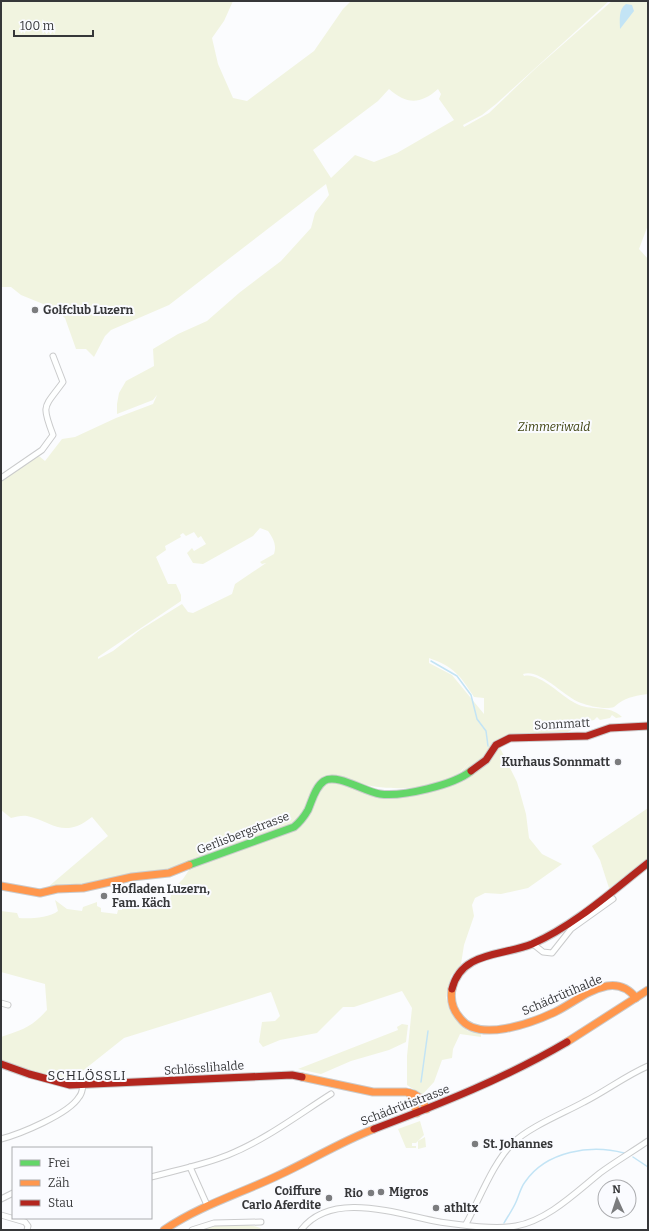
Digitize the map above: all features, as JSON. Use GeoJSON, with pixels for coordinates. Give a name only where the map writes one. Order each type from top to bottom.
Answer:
{"type":"FeatureCollection","features":[{"type":"Feature","properties":{"kind":"street"},"geometry":{"type":"LineString","coordinates":[[1,478],[42,450],[53,436],[44,413],[46,406],[63,382],[54,356]]}},
{"type":"Feature","properties":{"kind":"street","name":"Sonnmatt"},"geometry":{"type":"LineString","coordinates":[[502,742],[517,737],[587,736],[610,728],[648,726]]}},
{"type":"Feature","properties":{"kind":"street","name":"Gerlisbergstrasse"},"geometry":{"type":"LineString","coordinates":[[1,886],[40,893],[57,889],[89,887],[132,877],[168,873],[294,827],[302,821],[308,813],[320,785],[324,781],[336,779],[379,794],[393,794],[436,787],[454,781],[469,773],[486,760],[496,745],[502,742]]}},
{"type":"Feature","properties":{"kind":"street","name":"Schädrütihalde"},"geometry":{"type":"LineString","coordinates":[[636,998],[626,988],[611,986],[594,990],[551,1014],[519,1025],[489,1030],[479,1030],[464,1022],[457,1015],[451,997],[454,980],[462,969],[470,963],[491,954],[533,944],[567,924],[648,863]]}},
{"type":"Feature","properties":{"kind":"street"},"geometry":{"type":"LineString","coordinates":[[533,944],[543,952],[552,953],[571,929],[613,899]]}},
{"type":"Feature","properties":{"kind":"street","name":"Schädrütistrasse"},"geometry":{"type":"LineString","coordinates":[[164,1230],[186,1215],[277,1176],[358,1135],[427,1109],[500,1077],[553,1050],[648,990]]}},
{"type":"Feature","properties":{"kind":"street"},"geometry":{"type":"LineString","coordinates":[[1,1003],[8,1005]]}},
{"type":"Feature","properties":{"kind":"street","name":"Schlösslihalde"},"geometry":{"type":"LineString","coordinates":[[1,1064],[50,1081],[83,1086],[283,1075],[311,1078],[373,1092],[401,1091],[410,1094]]}},
{"type":"Feature","properties":{"kind":"street"},"geometry":{"type":"LineString","coordinates":[[466,1224],[499,1161],[513,1143],[526,1133],[587,1101],[617,1081],[648,1066]]}},
{"type":"Feature","properties":{"kind":"street"},"geometry":{"type":"LineString","coordinates":[[1,1139],[27,1131],[70,1106],[79,1099],[83,1086]]}},
{"type":"Feature","properties":{"kind":"street"},"geometry":{"type":"LineString","coordinates":[[152,1177],[224,1156],[254,1143],[331,1094]]}},
{"type":"Feature","properties":{"kind":"street"},"geometry":{"type":"LineString","coordinates":[[410,1094],[420,1098],[427,1109]]}},
{"type":"Feature","properties":{"kind":"street"},"geometry":{"type":"LineString","coordinates":[[410,1094],[417,1113]]}},
{"type":"Feature","properties":{"kind":"street"},"geometry":{"type":"LineString","coordinates":[[301,1230],[315,1217],[354,1207],[375,1208],[438,1221],[466,1224],[507,1227],[526,1223],[564,1202],[600,1173],[648,1141]]}},
{"type":"Feature","properties":{"kind":"street"},"geometry":{"type":"LineString","coordinates":[[190,1167],[207,1205]]}},
{"type":"Feature","properties":{"kind":"street"},"geometry":{"type":"LineString","coordinates":[[1,1199],[12,1194]]}},
{"type":"Feature","properties":{"kind":"street"},"geometry":{"type":"LineString","coordinates":[[1,1215],[12,1218]]}},
{"type":"Feature","properties":{"kind":"street"},"geometry":{"type":"LineString","coordinates":[[14,1219],[24,1222],[28,1226],[27,1230]]}},
{"type":"Feature","properties":{"kind":"street"},"geometry":{"type":"LineString","coordinates":[[192,1230],[214,1223],[261,1222]]}},
{"type":"Feature","properties":{"kind":"green space","name":"Zimmeriwald"},"geometry":{"type":"Polygon","coordinates":[[[1,1],[233,1],[224,21],[212,38],[218,64],[233,98],[247,101],[314,51],[343,9],[351,1],[609,1],[496,104],[482,115],[463,125],[464,127],[489,113],[536,68],[612,1],[648,1],[648,225],[639,249],[648,259],[648,694],[629,698],[611,708],[598,707],[574,700],[537,675],[530,673],[523,674],[524,676],[530,676],[543,681],[569,700],[581,706],[606,709],[617,713],[622,717],[616,718],[612,715],[610,718],[600,720],[597,717],[594,720],[585,722],[568,732],[516,734],[501,738],[482,761],[458,776],[473,756],[457,775],[438,784],[412,788],[384,788],[363,784],[335,775],[325,777],[297,822],[184,866],[106,882],[47,890],[48,887],[108,836],[92,817],[82,824],[65,828],[27,816],[11,818],[1,810],[1,479],[39,456],[45,461],[62,439],[75,437],[116,418],[153,404],[157,395],[153,400],[117,414],[119,393],[126,381],[154,366],[153,349],[178,334],[207,321],[239,293],[281,261],[311,228],[315,213],[329,195],[326,184],[169,305],[111,330],[105,336],[94,357],[86,349],[76,349],[65,318],[53,308],[21,295],[11,287],[1,287],[1,1]],[[389,89],[378,101],[313,150],[331,178],[355,155],[374,162],[397,153],[454,120],[439,99],[441,94],[438,89],[425,98],[413,101],[401,98],[389,89]],[[260,528],[253,536],[203,564],[193,563],[187,553],[192,548],[194,551],[206,544],[201,536],[198,538],[194,532],[186,536],[183,533],[180,535],[181,537],[165,546],[166,550],[156,557],[168,584],[176,584],[181,595],[181,601],[98,657],[98,659],[113,651],[140,630],[182,604],[188,612],[193,613],[232,594],[235,584],[266,563],[262,564],[260,562],[274,554],[274,542],[268,531],[260,528]],[[429,658],[429,663],[452,675],[484,714],[484,698],[474,697],[465,683],[451,668],[429,658]]]}},
{"type":"Feature","properties":{"kind":"green space"},"geometry":{"type":"Polygon","coordinates":[[[499,746],[517,782],[526,814],[529,838],[542,854],[562,864],[528,888],[501,894],[485,893],[475,898],[472,905],[474,916],[464,945],[461,964],[451,976],[446,997],[449,1009],[458,1022],[468,1031],[481,1034],[481,1037],[460,1034],[453,1049],[452,1058],[442,1060],[434,1082],[422,1095],[407,1085],[407,1056],[412,1008],[402,991],[354,1007],[343,1007],[317,1033],[280,1040],[263,1047],[259,1042],[262,1022],[275,1021],[280,1016],[271,992],[124,1038],[80,1073],[74,1080],[43,1075],[1,1060],[1,1037],[26,1027],[47,1010],[45,984],[1,972],[1,911],[17,913],[19,918],[44,917],[58,911],[55,900],[67,909],[82,911],[83,907],[97,902],[97,906],[101,908],[101,912],[117,914],[118,910],[122,910],[123,902],[129,904],[164,907],[169,905],[172,890],[183,879],[191,867],[301,825],[309,815],[325,783],[336,781],[392,795],[458,781],[499,746]]]}},
{"type":"Feature","properties":{"kind":"green space"},"geometry":{"type":"Polygon","coordinates":[[[648,808],[648,860],[609,888],[600,860],[592,846],[648,808]]]}},
{"type":"Feature","properties":{"kind":"green space"},"geometry":{"type":"Polygon","coordinates":[[[402,1024],[408,1025],[406,1042],[389,1050],[351,1061],[321,1074],[298,1069],[398,1030],[397,1027],[402,1024]]]}},
{"type":"Feature","properties":{"kind":"green space"},"geometry":{"type":"Polygon","coordinates":[[[420,1121],[424,1135],[416,1143],[412,1143],[412,1146],[416,1146],[416,1148],[406,1148],[398,1129],[420,1121]]]}},
{"type":"Feature","properties":{"kind":"green space"},"geometry":{"type":"Polygon","coordinates":[[[425,1137],[426,1147],[418,1149],[418,1141],[425,1137]]]}},
{"type":"Feature","properties":{"kind":"green space"},"geometry":{"type":"Polygon","coordinates":[[[250,1225],[263,1230],[200,1230],[205,1227],[250,1225]]]}},
{"type":"Feature","properties":{"kind":"water"},"geometry":{"type":"Polygon","coordinates":[[[626,4],[632,5],[634,11],[620,29],[621,12],[623,6],[626,4]]]}},
{"type":"Feature","properties":{"kind":"waterway"},"geometry":{"type":"LineString","coordinates":[[431,661],[457,676],[471,695],[477,719],[486,731],[488,746]]}},
{"type":"Feature","properties":{"kind":"waterway"},"geometry":{"type":"LineString","coordinates":[[421,1082],[428,1031]]}},
{"type":"Feature","properties":{"kind":"waterway"},"geometry":{"type":"LineString","coordinates":[[504,1223],[515,1205],[524,1184],[534,1171],[545,1163],[570,1152],[584,1150],[598,1149],[624,1153]]}},
{"type":"Feature","properties":{"kind":"waterway"},"geometry":{"type":"LineString","coordinates":[[633,1157],[648,1167]]}},
{"type":"Feature","properties":{"kind":"traffic: fast"},"geometry":{"type":"LineString","coordinates":[[189,865],[294,827],[305,815],[316,790],[324,781],[336,779],[374,793],[401,794],[441,785],[453,781],[471,771]]}},
{"type":"Feature","properties":{"kind":"traffic: slow"},"geometry":{"type":"LineString","coordinates":[[1,886],[40,893],[57,889],[83,888],[132,877],[169,873],[189,865]]}},
{"type":"Feature","properties":{"kind":"traffic: slow"},"geometry":{"type":"LineString","coordinates":[[452,989],[451,997],[453,1005],[460,1018],[468,1025],[479,1029],[492,1030],[533,1021],[561,1009],[586,994],[607,986],[623,988],[636,998]]}},
{"type":"Feature","properties":{"kind":"traffic: slow"},"geometry":{"type":"LineString","coordinates":[[567,1042],[648,990]]}},
{"type":"Feature","properties":{"kind":"traffic: slow"},"geometry":{"type":"LineString","coordinates":[[302,1077],[373,1092],[406,1092],[414,1094],[420,1098],[427,1109]]}},
{"type":"Feature","properties":{"kind":"traffic: slow"},"geometry":{"type":"LineString","coordinates":[[410,1093],[417,1113]]}},
{"type":"Feature","properties":{"kind":"traffic: slow"},"geometry":{"type":"LineString","coordinates":[[164,1230],[205,1207],[277,1176],[374,1129]]}},
{"type":"Feature","properties":{"kind":"traffic: jam"},"geometry":{"type":"LineString","coordinates":[[471,771],[486,760],[496,745],[510,738],[587,736],[610,728],[648,726]]}},
{"type":"Feature","properties":{"kind":"traffic: jam"},"geometry":{"type":"LineString","coordinates":[[452,989],[457,977],[464,968],[474,961],[496,953],[521,948],[548,936],[578,918],[648,863]]}},
{"type":"Feature","properties":{"kind":"traffic: jam"},"geometry":{"type":"LineString","coordinates":[[374,1129],[497,1079],[567,1042]]}},
{"type":"Feature","properties":{"kind":"traffic: jam"},"geometry":{"type":"LineString","coordinates":[[1,1064],[29,1074],[70,1085],[292,1075],[302,1077]]}},
{"type":"Feature","properties":{"kind":"place","name":"Golfclub Luzern"},"geometry":{"type":"Point","coordinates":[35,310]}},
{"type":"Feature","properties":{"kind":"place","name":"Kurhaus Sonnmatt"},"geometry":{"type":"Point","coordinates":[618,762]}},
{"type":"Feature","properties":{"kind":"place","name":"Hofladen Luzern, Fam. Käch"},"geometry":{"type":"Point","coordinates":[104,896]}},
{"type":"Feature","properties":{"kind":"place","name":"St. Johannes"},"geometry":{"type":"Point","coordinates":[475,1144]}},
{"type":"Feature","properties":{"kind":"place","name":"Migros"},"geometry":{"type":"Point","coordinates":[381,1192]}},
{"type":"Feature","properties":{"kind":"place","name":"Rio"},"geometry":{"type":"Point","coordinates":[371,1193]}},
{"type":"Feature","properties":{"kind":"place","name":"Coiffure Carlo Aferdite"},"geometry":{"type":"Point","coordinates":[329,1198]}},
{"type":"Feature","properties":{"kind":"place","name":"athltx"},"geometry":{"type":"Point","coordinates":[436,1208]}},
{"type":"Feature","properties":{"kind":"district","name":"SCHLÖSSLI"},"geometry":{"type":"Point","coordinates":[87,1075]}}]}
